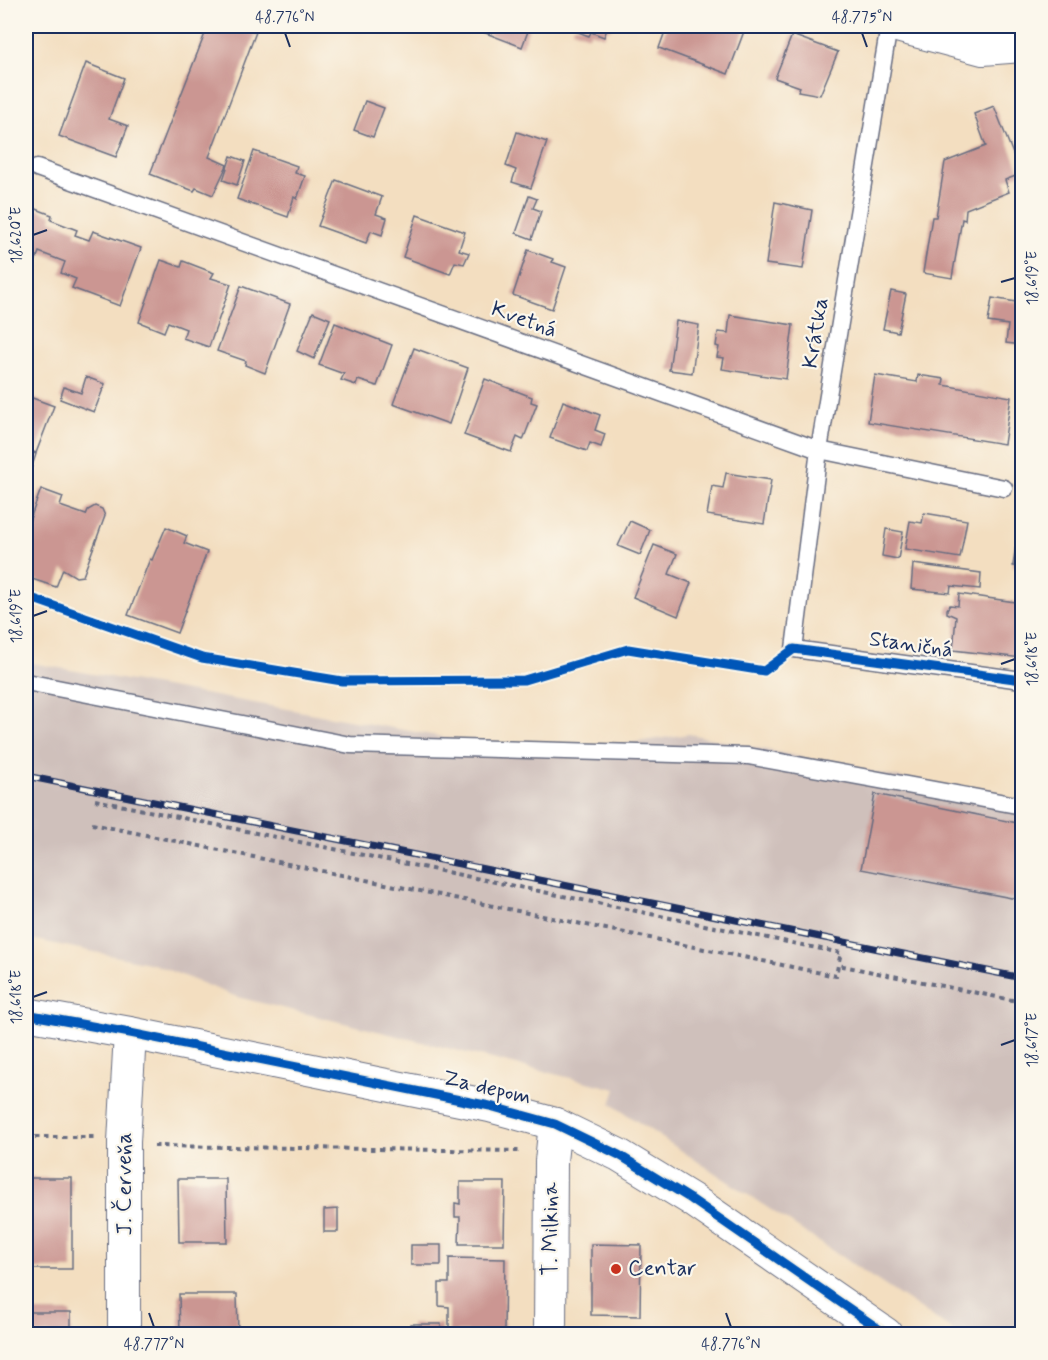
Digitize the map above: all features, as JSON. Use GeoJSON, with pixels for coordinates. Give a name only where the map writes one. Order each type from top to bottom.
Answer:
{"type":"FeatureCollection","features":[{"type":"Feature","properties":{"kind":"street"},"geometry":{"type":"LineString","coordinates":[[897,26],[983,49],[1023,46]]}},
{"type":"Feature","properties":{"kind":"street","name":"Za depom"},"geometry":{"type":"LineString","coordinates":[[26,1014],[130,1033],[490,1107],[555,1124],[620,1155],[691,1199],[886,1335]]}},
{"type":"Feature","properties":{"kind":"street","name":"J. Červeňa"},"geometry":{"type":"LineString","coordinates":[[124,1335],[124,1142],[130,1033]]}},
{"type":"Feature","properties":{"kind":"street","name":"T. Milkina"},"geometry":{"type":"LineString","coordinates":[[550,1335],[551,1161],[555,1124]]}},
{"type":"Feature","properties":{"kind":"lane","name":"Krátka"},"geometry":{"type":"LineString","coordinates":[[794,649],[819,450],[889,26]]}},
{"type":"Feature","properties":{"kind":"lane","name":"Kvetná"},"geometry":{"type":"LineString","coordinates":[[37,168],[819,450],[1004,488]]}},
{"type":"Feature","properties":{"kind":"lane","name":"Staničná"},"geometry":{"type":"LineString","coordinates":[[794,649],[1023,680]]}},
{"type":"Feature","properties":{"kind":"lane"},"geometry":{"type":"LineString","coordinates":[[26,682],[350,746],[748,756],[1023,806]]}},
{"type":"Feature","properties":{"kind":"path"},"geometry":{"type":"LineString","coordinates":[[92,824],[836,976],[841,953],[96,800]]}},
{"type":"Feature","properties":{"kind":"path"},"geometry":{"type":"LineString","coordinates":[[838,965],[1023,1002]]}},
{"type":"Feature","properties":{"kind":"path"},"geometry":{"type":"LineString","coordinates":[[26,1137],[100,1137],[154,1146],[530,1151],[551,1161]]}},
{"type":"Feature","properties":{"kind":"shaded area"},"geometry":{"type":"Polygon","coordinates":[[[26,662],[548,756],[689,734],[1022,803],[1022,1334],[958,1334],[611,1104],[616,1089],[237,997],[153,964],[26,938],[26,662]]]}},
{"type":"Feature","properties":{"kind":"building"},"geometry":{"type":"Polygon","coordinates":[[[26,26],[34,26],[26,47],[26,26]]]}},
{"type":"Feature","properties":{"kind":"building"},"geometry":{"type":"Polygon","coordinates":[[[208,26],[239,26],[256,32],[209,157],[227,165],[213,195],[196,188],[194,191],[150,174],[208,26]]]}},
{"type":"Feature","properties":{"kind":"building"},"geometry":{"type":"Polygon","coordinates":[[[480,26],[530,26],[522,47],[478,30],[480,26]]]}},
{"type":"Feature","properties":{"kind":"building"},"geometry":{"type":"Polygon","coordinates":[[[574,26],[612,26],[610,30],[607,29],[604,37],[591,32],[589,36],[573,30],[574,26]]]}},
{"type":"Feature","properties":{"kind":"building"},"geometry":{"type":"Polygon","coordinates":[[[667,26],[746,26],[728,74],[659,48],[667,26]]]}},
{"type":"Feature","properties":{"kind":"building"},"geometry":{"type":"Polygon","coordinates":[[[792,35],[838,52],[820,95],[798,91],[800,87],[775,78],[792,35]]]}},
{"type":"Feature","properties":{"kind":"building"},"geometry":{"type":"Polygon","coordinates":[[[86,63],[124,78],[109,119],[128,126],[116,157],[59,136],[86,63]]]}},
{"type":"Feature","properties":{"kind":"building"},"geometry":{"type":"Polygon","coordinates":[[[365,101],[384,108],[373,137],[354,130],[365,101]]]}},
{"type":"Feature","properties":{"kind":"building"},"geometry":{"type":"Polygon","coordinates":[[[994,106],[1021,174],[1005,180],[1009,192],[966,209],[965,220],[962,219],[952,278],[923,273],[932,217],[936,217],[945,162],[986,146],[974,114],[994,106]]]}},
{"type":"Feature","properties":{"kind":"building"},"geometry":{"type":"Polygon","coordinates":[[[517,132],[547,142],[531,188],[512,182],[516,170],[506,166],[517,132]]]}},
{"type":"Feature","properties":{"kind":"building"},"geometry":{"type":"Polygon","coordinates":[[[254,151],[297,166],[295,173],[305,176],[297,199],[294,197],[288,217],[237,199],[254,151]]]}},
{"type":"Feature","properties":{"kind":"building"},"geometry":{"type":"Polygon","coordinates":[[[231,156],[245,161],[237,185],[223,180],[231,156]]]}},
{"type":"Feature","properties":{"kind":"building"},"geometry":{"type":"Polygon","coordinates":[[[336,180],[382,197],[376,214],[387,218],[382,235],[371,231],[366,243],[318,226],[336,180]]]}},
{"type":"Feature","properties":{"kind":"building"},"geometry":{"type":"Polygon","coordinates":[[[529,196],[537,199],[533,208],[541,211],[532,239],[516,233],[529,196]]]}},
{"type":"Feature","properties":{"kind":"building"},"geometry":{"type":"Polygon","coordinates":[[[775,202],[812,210],[803,269],[766,264],[775,202]]]}},
{"type":"Feature","properties":{"kind":"building"},"geometry":{"type":"Polygon","coordinates":[[[26,205],[52,215],[51,220],[77,230],[75,235],[89,240],[93,231],[141,248],[120,306],[72,288],[76,279],[61,273],[65,262],[39,252],[32,270],[26,267],[26,205]]]}},
{"type":"Feature","properties":{"kind":"building"},"geometry":{"type":"Polygon","coordinates":[[[417,215],[465,232],[459,250],[469,253],[464,264],[455,262],[450,274],[403,257],[417,215]]]}},
{"type":"Feature","properties":{"kind":"building"},"geometry":{"type":"Polygon","coordinates":[[[528,250],[553,259],[552,262],[566,267],[552,309],[513,295],[528,250]]]}},
{"type":"Feature","properties":{"kind":"building"},"geometry":{"type":"Polygon","coordinates":[[[161,260],[181,267],[183,261],[214,273],[211,278],[231,284],[209,347],[183,338],[186,329],[168,322],[164,332],[139,322],[161,260]]]}},
{"type":"Feature","properties":{"kind":"building"},"geometry":{"type":"Polygon","coordinates":[[[241,286],[290,304],[265,373],[245,365],[246,361],[217,351],[241,286]]]}},
{"type":"Feature","properties":{"kind":"building"},"geometry":{"type":"Polygon","coordinates":[[[891,291],[906,294],[898,332],[883,329],[891,291]]]}},
{"type":"Feature","properties":{"kind":"building"},"geometry":{"type":"Polygon","coordinates":[[[992,298],[1022,303],[1022,345],[1006,343],[1008,325],[988,322],[992,298]]]}},
{"type":"Feature","properties":{"kind":"building"},"geometry":{"type":"Polygon","coordinates":[[[313,312],[330,319],[314,359],[297,351],[313,312]]]}},
{"type":"Feature","properties":{"kind":"building"},"geometry":{"type":"Polygon","coordinates":[[[730,315],[793,325],[786,379],[722,369],[724,358],[717,357],[718,332],[728,333],[730,315]]]}},
{"type":"Feature","properties":{"kind":"building"},"geometry":{"type":"Polygon","coordinates":[[[676,321],[699,325],[692,373],[669,370],[676,321]]]}},
{"type":"Feature","properties":{"kind":"building"},"geometry":{"type":"Polygon","coordinates":[[[335,323],[392,345],[377,386],[358,380],[356,385],[341,380],[344,374],[319,365],[335,323]]]}},
{"type":"Feature","properties":{"kind":"building"},"geometry":{"type":"Polygon","coordinates":[[[414,348],[468,368],[449,424],[393,404],[414,348]]]}},
{"type":"Feature","properties":{"kind":"building"},"geometry":{"type":"Polygon","coordinates":[[[875,375],[917,382],[918,375],[944,379],[943,385],[1011,397],[1004,444],[868,422],[875,375]]]}},
{"type":"Feature","properties":{"kind":"building"},"geometry":{"type":"Polygon","coordinates":[[[86,377],[105,384],[94,412],[60,399],[64,387],[81,393],[86,377]]]}},
{"type":"Feature","properties":{"kind":"building"},"geometry":{"type":"Polygon","coordinates":[[[485,379],[532,397],[531,402],[537,404],[523,440],[517,437],[511,452],[464,435],[485,379]]]}},
{"type":"Feature","properties":{"kind":"building"},"geometry":{"type":"Polygon","coordinates":[[[27,396],[54,406],[36,453],[26,449],[27,396]]]}},
{"type":"Feature","properties":{"kind":"building"},"geometry":{"type":"Polygon","coordinates":[[[563,401],[600,415],[595,430],[605,434],[601,447],[590,443],[587,451],[550,438],[563,401]]]}},
{"type":"Feature","properties":{"kind":"building"},"geometry":{"type":"Polygon","coordinates":[[[26,451],[36,454],[26,484],[26,451]]]}},
{"type":"Feature","properties":{"kind":"building"},"geometry":{"type":"Polygon","coordinates":[[[726,473],[771,480],[764,524],[707,515],[712,486],[723,488],[726,473]]]}},
{"type":"Feature","properties":{"kind":"building"},"geometry":{"type":"Polygon","coordinates":[[[41,489],[63,497],[60,506],[86,515],[88,510],[95,506],[102,509],[105,516],[83,576],[76,577],[63,569],[56,587],[26,577],[26,530],[41,489]]]}},
{"type":"Feature","properties":{"kind":"building"},"geometry":{"type":"Polygon","coordinates":[[[924,513],[967,520],[960,558],[905,549],[910,521],[922,523],[924,513]]]}},
{"type":"Feature","properties":{"kind":"building"},"geometry":{"type":"Polygon","coordinates":[[[630,521],[650,530],[640,555],[618,546],[630,521]]]}},
{"type":"Feature","properties":{"kind":"building"},"geometry":{"type":"Polygon","coordinates":[[[1019,522],[1022,523],[1022,568],[1013,566],[1019,522]]]}},
{"type":"Feature","properties":{"kind":"building"},"geometry":{"type":"Polygon","coordinates":[[[166,527],[187,536],[184,543],[207,552],[177,633],[128,615],[150,559],[152,560],[166,527]]]}},
{"type":"Feature","properties":{"kind":"building"},"geometry":{"type":"Polygon","coordinates":[[[886,529],[903,532],[898,559],[882,556],[886,529]]]}},
{"type":"Feature","properties":{"kind":"building"},"geometry":{"type":"Polygon","coordinates":[[[654,545],[677,554],[669,574],[691,583],[678,616],[633,597],[654,545]]]}},
{"type":"Feature","properties":{"kind":"building"},"geometry":{"type":"Polygon","coordinates":[[[913,564],[981,573],[980,589],[951,586],[950,593],[911,589],[913,564]]]}},
{"type":"Feature","properties":{"kind":"building"},"geometry":{"type":"Polygon","coordinates":[[[959,594],[1022,603],[1022,658],[953,650],[956,617],[947,613],[947,609],[950,605],[958,606],[959,594]]]}},
{"type":"Feature","properties":{"kind":"building"},"geometry":{"type":"Polygon","coordinates":[[[875,794],[1022,824],[1022,900],[861,869],[875,794]]]}},
{"type":"Feature","properties":{"kind":"building"},"geometry":{"type":"Polygon","coordinates":[[[26,1178],[72,1178],[72,1269],[26,1269],[26,1178]]]}},
{"type":"Feature","properties":{"kind":"building"},"geometry":{"type":"Polygon","coordinates":[[[178,1179],[226,1179],[227,1242],[179,1242],[178,1179]]]}},
{"type":"Feature","properties":{"kind":"building"},"geometry":{"type":"Polygon","coordinates":[[[460,1182],[505,1182],[504,1244],[459,1244],[460,1217],[455,1217],[455,1203],[460,1204],[460,1182]]]}},
{"type":"Feature","properties":{"kind":"building"},"geometry":{"type":"Polygon","coordinates":[[[338,1209],[338,1232],[324,1232],[324,1210],[338,1209]]]}},
{"type":"Feature","properties":{"kind":"building","name":"Centar"},"geometry":{"type":"Polygon","coordinates":[[[591,1244],[641,1245],[640,1316],[591,1315],[591,1244]]]}},
{"type":"Feature","properties":{"kind":"building"},"geometry":{"type":"Polygon","coordinates":[[[411,1245],[441,1245],[441,1265],[411,1265],[411,1245]]]}},
{"type":"Feature","properties":{"kind":"building"},"geometry":{"type":"Polygon","coordinates":[[[449,1258],[505,1259],[504,1332],[449,1332],[449,1307],[439,1306],[439,1283],[449,1283],[449,1258]]]}},
{"type":"Feature","properties":{"kind":"building"},"geometry":{"type":"Polygon","coordinates":[[[179,1294],[237,1294],[238,1334],[180,1334],[179,1294]]]}},
{"type":"Feature","properties":{"kind":"building"},"geometry":{"type":"Polygon","coordinates":[[[26,1312],[71,1312],[71,1334],[26,1334],[26,1312]]]}},
{"type":"Feature","properties":{"kind":"building"},"geometry":{"type":"Polygon","coordinates":[[[411,1324],[441,1324],[441,1334],[411,1334],[411,1324]]]}},
{"type":"Feature","properties":{"kind":"railway"},"geometry":{"type":"LineString","coordinates":[[26,776],[1022,978]]}},
{"type":"Feature","properties":{"kind":"cycle path"},"geometry":{"type":"LineString","coordinates":[[26,599],[34,599],[202,658],[342,681],[524,680],[628,649],[764,671],[794,649],[1022,680]]}},
{"type":"Feature","properties":{"kind":"cycle path"},"geometry":{"type":"LineString","coordinates":[[26,1014],[490,1106],[555,1124],[619,1155],[691,1199],[886,1334]]}},
{"type":"Feature","properties":{"kind":"place","name":"Centar"},"geometry":{"type":"Point","coordinates":[616,1269]}}]}
